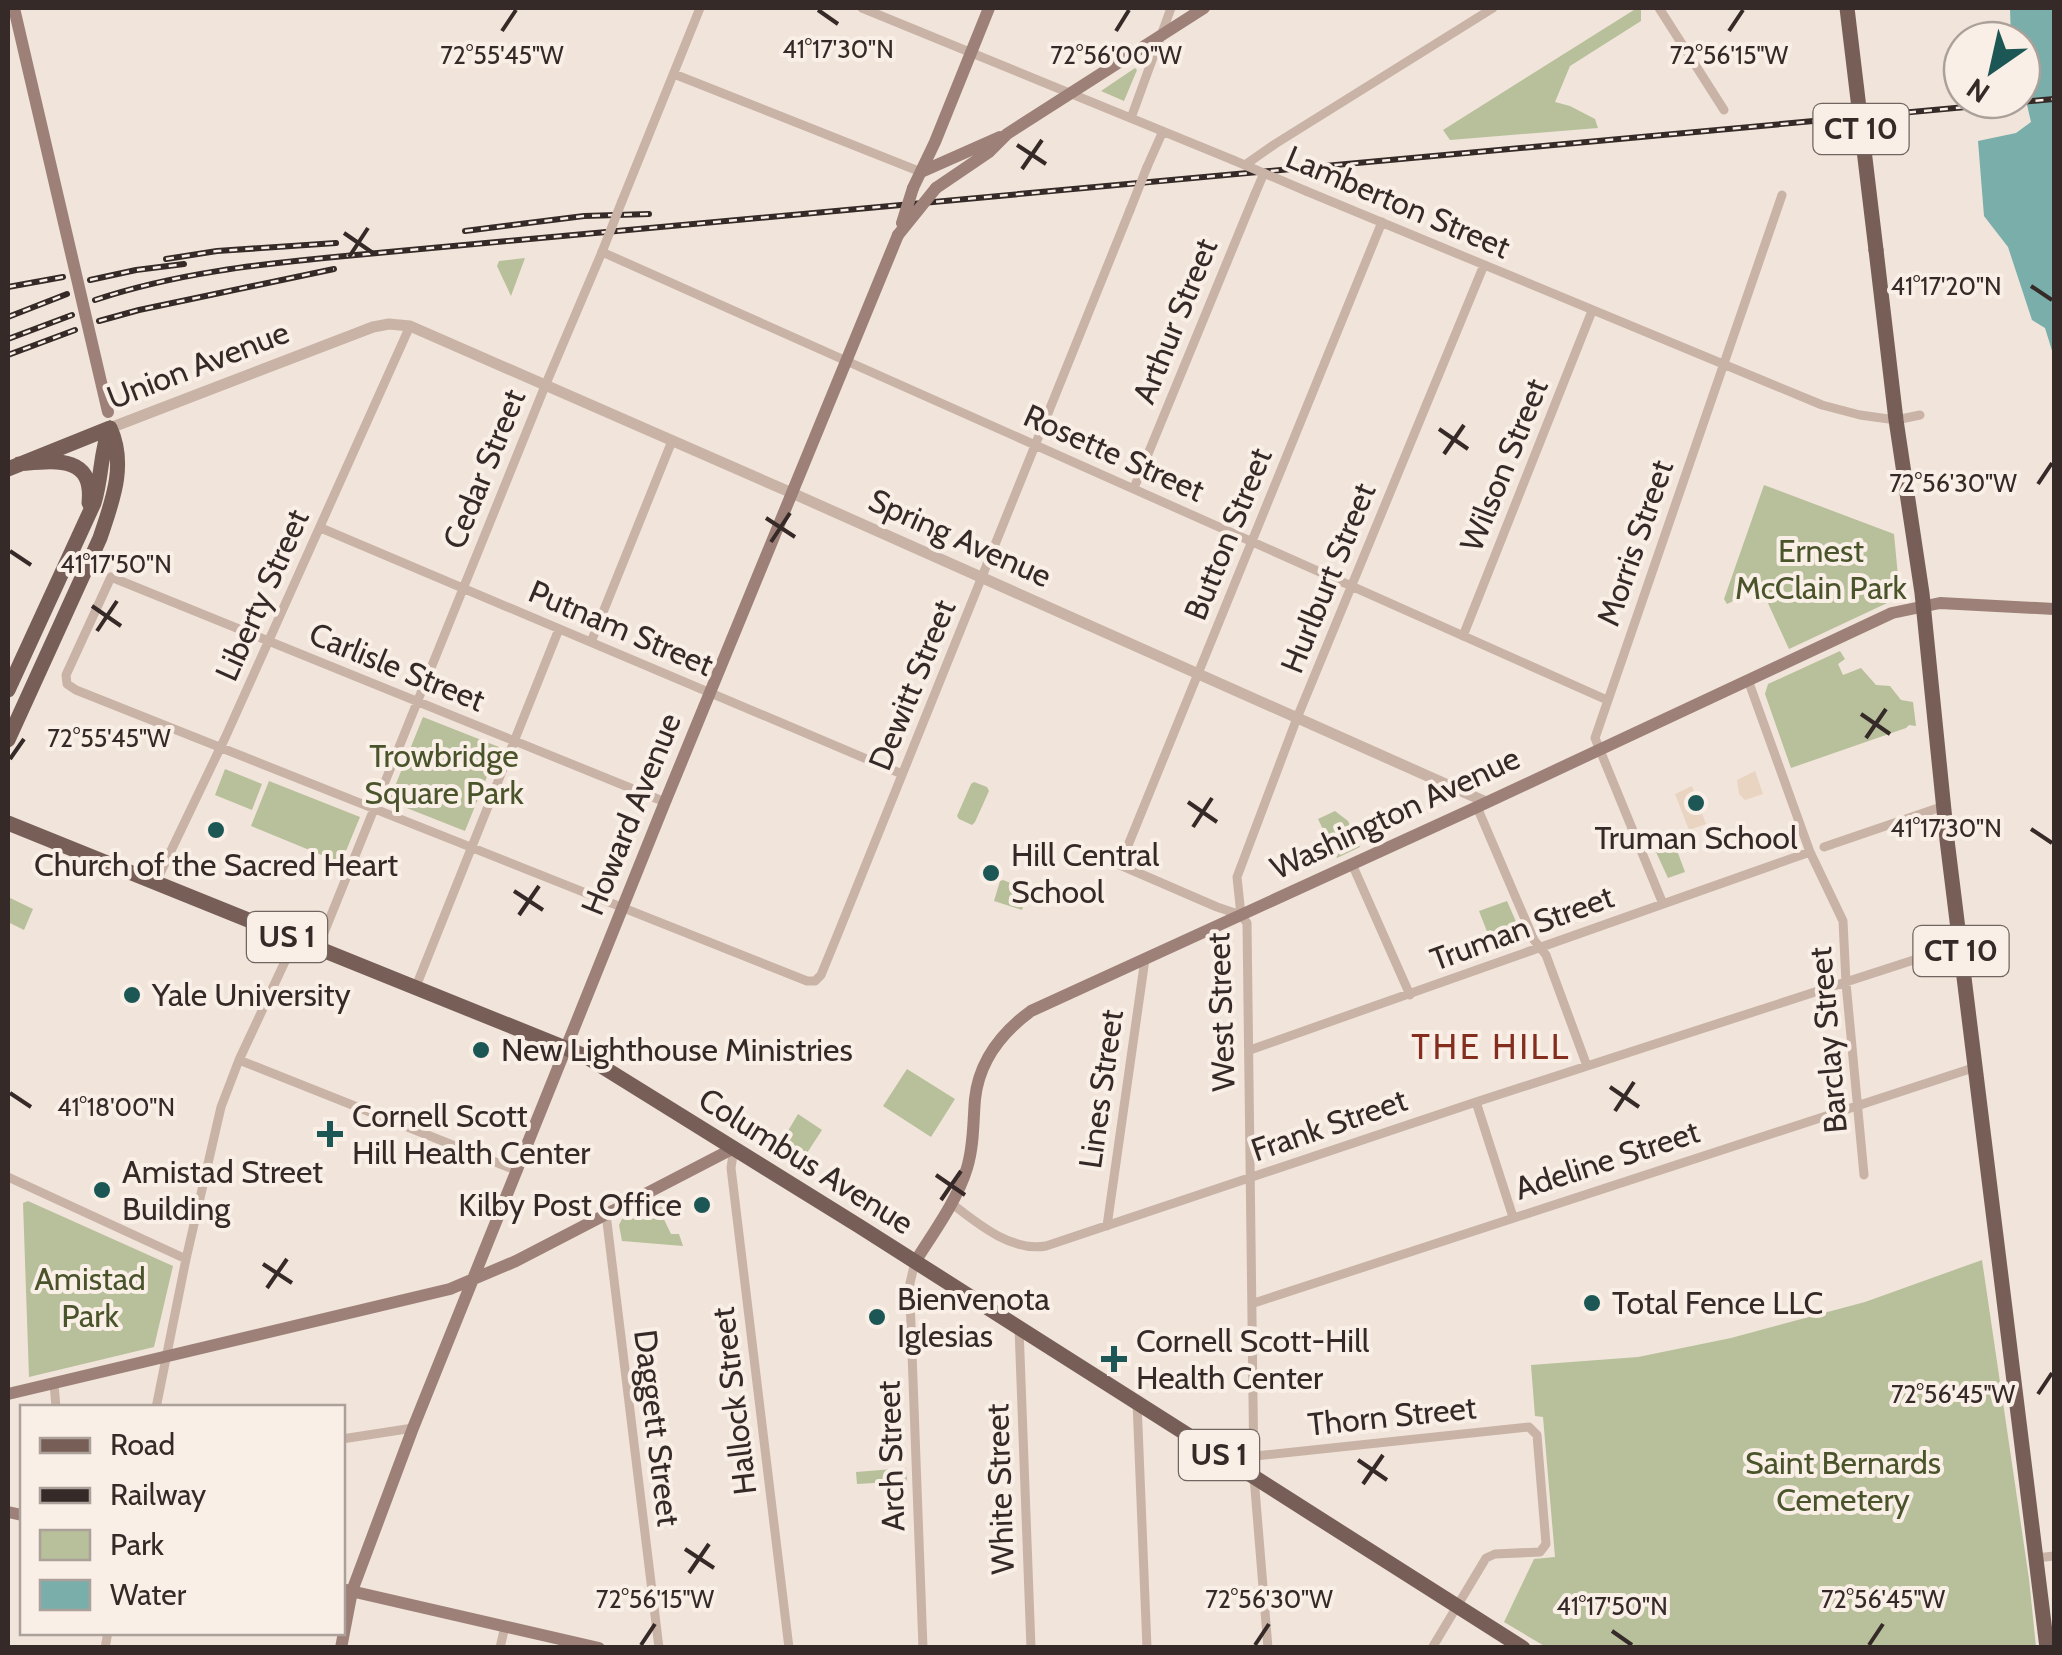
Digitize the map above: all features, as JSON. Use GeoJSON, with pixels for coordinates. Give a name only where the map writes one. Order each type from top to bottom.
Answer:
{"type":"FeatureCollection","features":[{"type":"Feature","properties":{"kind":"main road"},"geometry":{"type":"LineString","coordinates":[[8,740],[105,524],[118,473],[118,449],[14,8]]}},
{"type":"Feature","properties":{"kind":"main road","name":"Howard Avenue"},"geometry":{"type":"LineString","coordinates":[[347,1590],[989,8]]}},
{"type":"Feature","properties":{"kind":"main road"},"geometry":{"type":"LineString","coordinates":[[921,172],[1008,134],[1204,8]]}},
{"type":"Feature","properties":{"kind":"main road","name":"CT 10"},"geometry":{"type":"LineString","coordinates":[[1847,8],[1896,420],[1923,606],[1960,945],[2047,1648]]}},
{"type":"Feature","properties":{"kind":"main road"},"geometry":{"type":"LineString","coordinates":[[898,235],[936,188],[1008,134]]}},
{"type":"Feature","properties":{"kind":"main road"},"geometry":{"type":"LineString","coordinates":[[8,690],[96,496],[109,420]]}},
{"type":"Feature","properties":{"kind":"main road","name":"Union Avenue"},"geometry":{"type":"LineString","coordinates":[[14,466],[109,420]]}},
{"type":"Feature","properties":{"kind":"main road"},"geometry":{"type":"LineString","coordinates":[[14,466],[60,461],[78,469],[90,488],[86,517]]}},
{"type":"Feature","properties":{"kind":"main road","name":"Washington Avenue"},"geometry":{"type":"LineString","coordinates":[[915,1262],[966,1173],[975,1096],[984,1065],[1012,1025],[1031,1011],[1881,617],[1940,603],[2054,609]]}},
{"type":"Feature","properties":{"kind":"main road","name":"Columbus Avenue"},"geometry":{"type":"LineString","coordinates":[[8,823],[586,1056],[1522,1648]]}},
{"type":"Feature","properties":{"kind":"main road"},"geometry":{"type":"LineString","coordinates":[[8,1394],[450,1289],[516,1261],[734,1148]]}},
{"type":"Feature","properties":{"kind":"main road"},"geometry":{"type":"LineString","coordinates":[[347,1590],[599,1648]]}},
{"type":"Feature","properties":{"kind":"street","name":"Cedar Street"},"geometry":{"type":"LineString","coordinates":[[318,950],[700,8]]}},
{"type":"Feature","properties":{"kind":"street","name":"Lamberton Street"},"geometry":{"type":"LineString","coordinates":[[862,8],[1234,160],[1248,162],[1306,191],[1822,405],[1896,420],[1920,414]]}},
{"type":"Feature","properties":{"kind":"street"},"geometry":{"type":"LineString","coordinates":[[1131,118],[1171,8]]}},
{"type":"Feature","properties":{"kind":"street"},"geometry":{"type":"LineString","coordinates":[[1248,162],[1492,8]]}},
{"type":"Feature","properties":{"kind":"street"},"geometry":{"type":"LineString","coordinates":[[1659,8],[1724,110]]}},
{"type":"Feature","properties":{"kind":"street"},"geometry":{"type":"LineString","coordinates":[[674,74],[921,172]]}},
{"type":"Feature","properties":{"kind":"street","name":"Dewitt Street"},"geometry":{"type":"LineString","coordinates":[[624,908],[807,981],[818,979],[1163,131]]}},
{"type":"Feature","properties":{"kind":"street","name":"Arthur Street"},"geometry":{"type":"LineString","coordinates":[[1134,488],[1264,173]]}},
{"type":"Feature","properties":{"kind":"street","name":"Morris Street"},"geometry":{"type":"LineString","coordinates":[[1599,749],[1595,738],[1607,700],[1782,195]]}},
{"type":"Feature","properties":{"kind":"street","name":"Button Street"},"geometry":{"type":"LineString","coordinates":[[1241,915],[1120,864],[1382,222]]}},
{"type":"Feature","properties":{"kind":"street","name":"Rosette Street"},"geometry":{"type":"LineString","coordinates":[[603,253],[1607,700]]}},
{"type":"Feature","properties":{"kind":"street","name":"Hurlburt Street"},"geometry":{"type":"LineString","coordinates":[[1241,915],[1236,877],[1297,718],[1484,265]]}},
{"type":"Feature","properties":{"kind":"street","name":"Wilson Street"},"geometry":{"type":"LineString","coordinates":[[1463,636],[1592,311]]}},
{"type":"Feature","properties":{"kind":"street","name":"Union Avenue"},"geometry":{"type":"LineString","coordinates":[[109,420],[372,327],[410,326]]}},
{"type":"Feature","properties":{"kind":"street","name":"Spring Avenue"},"geometry":{"type":"LineString","coordinates":[[410,326],[1297,718],[1481,805]]}},
{"type":"Feature","properties":{"kind":"street","name":"Liberty Street"},"geometry":{"type":"LineString","coordinates":[[156,882],[410,326]]}},
{"type":"Feature","properties":{"kind":"street"},"geometry":{"type":"LineString","coordinates":[[591,642],[672,442]]}},
{"type":"Feature","properties":{"kind":"street","name":"Putnam Street"},"geometry":{"type":"LineString","coordinates":[[321,528],[902,774]]}},
{"type":"Feature","properties":{"kind":"street","name":"Carlisle Street"},"geometry":{"type":"LineString","coordinates":[[221,746],[67,684],[66,675],[111,578],[665,802]]}},
{"type":"Feature","properties":{"kind":"street"},"geometry":{"type":"LineString","coordinates":[[414,989],[559,629]]}},
{"type":"Feature","properties":{"kind":"street","name":"Barclay Street"},"geometry":{"type":"LineString","coordinates":[[1748,680],[1810,852],[1844,921],[1864,1175]]}},
{"type":"Feature","properties":{"kind":"street"},"geometry":{"type":"LineString","coordinates":[[221,746],[624,908]]}},
{"type":"Feature","properties":{"kind":"street"},"geometry":{"type":"LineString","coordinates":[[1599,749],[1663,904]]}},
{"type":"Feature","properties":{"kind":"street"},"geometry":{"type":"LineString","coordinates":[[1481,805],[1538,946],[1546,956],[1587,1066]]}},
{"type":"Feature","properties":{"kind":"street"},"geometry":{"type":"LineString","coordinates":[[1824,847],[1944,806]]}},
{"type":"Feature","properties":{"kind":"street","name":"Truman Street"},"geometry":{"type":"LineString","coordinates":[[1250,1050],[1810,852]]}},
{"type":"Feature","properties":{"kind":"street"},"geometry":{"type":"LineString","coordinates":[[1352,864],[1410,995]]}},
{"type":"Feature","properties":{"kind":"street","name":"West Street"},"geometry":{"type":"LineString","coordinates":[[1241,915],[1247,922],[1250,1050],[1254,1477],[1268,1648]]}},
{"type":"Feature","properties":{"kind":"street"},"geometry":{"type":"LineString","coordinates":[[157,1405],[216,1124],[239,1060],[296,940]]}},
{"type":"Feature","properties":{"kind":"street","name":"Frank Street"},"geometry":{"type":"LineString","coordinates":[[951,1203],[1004,1238],[1027,1247],[1046,1246],[1960,945]]}},
{"type":"Feature","properties":{"kind":"street","name":"Lines Street"},"geometry":{"type":"LineString","coordinates":[[1108,1226],[1144,959]]}},
{"type":"Feature","properties":{"kind":"street"},"geometry":{"type":"LineString","coordinates":[[239,1060],[518,1171]]}},
{"type":"Feature","properties":{"kind":"street","name":"Adeline Street"},"geometry":{"type":"LineString","coordinates":[[1254,1303],[1976,1067]]}},
{"type":"Feature","properties":{"kind":"street"},"geometry":{"type":"LineString","coordinates":[[1476,1102],[1513,1216]]}},
{"type":"Feature","properties":{"kind":"street","name":"Hallock Street"},"geometry":{"type":"LineString","coordinates":[[734,1148],[731,1168],[789,1648]]}},
{"type":"Feature","properties":{"kind":"street"},"geometry":{"type":"LineString","coordinates":[[8,1177],[186,1259]]}},
{"type":"Feature","properties":{"kind":"street","name":"Daggett Street"},"geometry":{"type":"LineString","coordinates":[[606,1214],[659,1648]]}},
{"type":"Feature","properties":{"kind":"street","name":"Arch Street"},"geometry":{"type":"LineString","coordinates":[[915,1262],[910,1300],[923,1648]]}},
{"type":"Feature","properties":{"kind":"street","name":"White Street"},"geometry":{"type":"LineString","coordinates":[[1019,1328],[1031,1648]]}},
{"type":"Feature","properties":{"kind":"street"},"geometry":{"type":"LineString","coordinates":[[54,1383],[56,1405]]}},
{"type":"Feature","properties":{"kind":"street"},"geometry":{"type":"LineString","coordinates":[[1137,1402],[1147,1648]]}},
{"type":"Feature","properties":{"kind":"street"},"geometry":{"type":"LineString","coordinates":[[345,1439],[413,1428]]}},
{"type":"Feature","properties":{"kind":"street","name":"Thorn Street"},"geometry":{"type":"LineString","coordinates":[[1255,1456],[1533,1429],[1537,1434],[1546,1544],[1540,1552],[1486,1558],[1457,1607]]}},
{"type":"Feature","properties":{"kind":"street"},"geometry":{"type":"LineString","coordinates":[[2036,1558],[2054,1556]]}},
{"type":"Feature","properties":{"kind":"street"},"geometry":{"type":"LineString","coordinates":[[1432,1648],[1457,1607]]}},
{"type":"Feature","properties":{"kind":"street"},"geometry":{"type":"LineString","coordinates":[[500,1648],[505,1626]]}},
{"type":"Feature","properties":{"kind":"green space"},"geometry":{"type":"Polygon","coordinates":[[[1641,8],[1641,21],[1570,66],[1555,102],[1595,119],[1598,128],[1450,140],[1443,130],[1641,8]]]}},
{"type":"Feature","properties":{"kind":"green space"},"geometry":{"type":"Polygon","coordinates":[[[1135,68],[1124,101],[1101,91],[1135,68]]]}},
{"type":"Feature","properties":{"kind":"green space"},"geometry":{"type":"Polygon","coordinates":[[[525,258],[511,296],[497,266],[499,261],[525,258]]]}},
{"type":"Feature","properties":{"kind":"green space","name":"Ernest McClain Park"},"geometry":{"type":"Polygon","coordinates":[[[1764,485],[1894,534],[1900,597],[1789,649],[1761,588],[1727,604],[1724,599],[1764,485]]]}},
{"type":"Feature","properties":{"kind":"green space"},"geometry":{"type":"Polygon","coordinates":[[[1840,651],[1845,659],[1838,664],[1843,675],[1861,668],[1876,685],[1890,686],[1901,700],[1913,702],[1916,726],[1909,725],[1791,768],[1765,694],[1768,684],[1840,651]]]}},
{"type":"Feature","properties":{"kind":"green space","name":"Trowbridge Square Park"},"geometry":{"type":"Polygon","coordinates":[[[423,717],[499,747],[465,831],[389,801],[423,717]]]}},
{"type":"Feature","properties":{"kind":"green space"},"geometry":{"type":"Polygon","coordinates":[[[225,769],[262,784],[252,810],[215,795],[225,769]]]}},
{"type":"Feature","properties":{"kind":"green space"},"geometry":{"type":"Polygon","coordinates":[[[269,781],[360,817],[341,863],[251,826],[269,781]]]}},
{"type":"Feature","properties":{"kind":"green space"},"geometry":{"type":"Polygon","coordinates":[[[974,782],[989,791],[972,825],[957,816],[974,782]]]}},
{"type":"Feature","properties":{"kind":"green space"},"geometry":{"type":"Polygon","coordinates":[[[1335,811],[1348,821],[1360,847],[1337,858],[1318,819],[1335,811]]]}},
{"type":"Feature","properties":{"kind":"green space"},"geometry":{"type":"Polygon","coordinates":[[[1675,845],[1685,872],[1668,878],[1656,852],[1675,845]]]}},
{"type":"Feature","properties":{"kind":"green space"},"geometry":{"type":"Polygon","coordinates":[[[1003,880],[1028,890],[1022,910],[994,901],[1003,880]]]}},
{"type":"Feature","properties":{"kind":"green space"},"geometry":{"type":"Polygon","coordinates":[[[8,897],[33,909],[24,930],[8,922],[8,897]]]}},
{"type":"Feature","properties":{"kind":"green space"},"geometry":{"type":"Polygon","coordinates":[[[1507,901],[1524,940],[1495,952],[1479,911],[1507,901]]]}},
{"type":"Feature","properties":{"kind":"green space"},"geometry":{"type":"Polygon","coordinates":[[[907,1069],[955,1099],[931,1137],[883,1106],[907,1069]]]}},
{"type":"Feature","properties":{"kind":"green space"},"geometry":{"type":"Polygon","coordinates":[[[798,1114],[822,1130],[805,1156],[782,1141],[798,1114]]]}},
{"type":"Feature","properties":{"kind":"green space"},"geometry":{"type":"Polygon","coordinates":[[[663,1199],[668,1208],[661,1213],[671,1234],[679,1234],[683,1246],[622,1241],[622,1219],[663,1199]]]}},
{"type":"Feature","properties":{"kind":"green space","name":"Amistad Park"},"geometry":{"type":"Polygon","coordinates":[[[28,1201],[173,1266],[154,1347],[29,1377],[23,1203],[28,1201]]]}},
{"type":"Feature","properties":{"kind":"green space","name":"Saint Bernards Cemetery"},"geometry":{"type":"Polygon","coordinates":[[[1982,1260],[2036,1647],[1546,1647],[1504,1622],[1534,1559],[1555,1557],[1543,1417],[1535,1416],[1531,1365],[1638,1357],[1731,1338],[1865,1302],[1982,1260]]]}},
{"type":"Feature","properties":{"kind":"green space"},"geometry":{"type":"Polygon","coordinates":[[[906,1468],[907,1481],[857,1484],[856,1472],[906,1468]]]}},
{"type":"Feature","properties":{"kind":"shaded area"},"geometry":{"type":"Polygon","coordinates":[[[1755,771],[1763,794],[1745,800],[1739,794],[1737,780],[1755,771]]]}},
{"type":"Feature","properties":{"kind":"shaded area"},"geometry":{"type":"Polygon","coordinates":[[[1692,786],[1706,824],[1689,830],[1675,794],[1692,786]]]}},
{"type":"Feature","properties":{"kind":"water"},"geometry":{"type":"Polygon","coordinates":[[[2010,8],[2054,8],[2054,357],[2045,328],[2032,320],[2008,247],[1984,216],[1978,141],[2016,133],[2031,120],[2042,120],[2042,20],[2010,20],[2010,8]]]}},
{"type":"Feature","properties":{"kind":"railway"},"geometry":{"type":"LineString","coordinates":[[95,300],[187,276],[313,259],[2054,99]]}},
{"type":"Feature","properties":{"kind":"railway"},"geometry":{"type":"LineString","coordinates":[[465,231],[584,216],[649,214]]}},
{"type":"Feature","properties":{"kind":"railway"},"geometry":{"type":"LineString","coordinates":[[166,259],[217,251],[336,243]]}},
{"type":"Feature","properties":{"kind":"railway"},"geometry":{"type":"LineString","coordinates":[[90,280],[184,264]]}},
{"type":"Feature","properties":{"kind":"railway"},"geometry":{"type":"LineString","coordinates":[[99,321],[334,269]]}},
{"type":"Feature","properties":{"kind":"railway"},"geometry":{"type":"LineString","coordinates":[[8,287],[63,277]]}},
{"type":"Feature","properties":{"kind":"railway"},"geometry":{"type":"LineString","coordinates":[[8,317],[67,294]]}},
{"type":"Feature","properties":{"kind":"railway"},"geometry":{"type":"LineString","coordinates":[[8,339],[72,315]]}},
{"type":"Feature","properties":{"kind":"railway"},"geometry":{"type":"LineString","coordinates":[[8,355],[75,330]]}},
{"type":"Feature","properties":{"kind":"place","name":"Truman School"},"geometry":{"type":"Point","coordinates":[1696,803]}},
{"type":"Feature","properties":{"kind":"place","name":"Church of the Sacred Heart"},"geometry":{"type":"Point","coordinates":[216,830]}},
{"type":"Feature","properties":{"kind":"place","name":"Hill Central School"},"geometry":{"type":"Point","coordinates":[991,873]}},
{"type":"Feature","properties":{"kind":"place","name":"Yale University"},"geometry":{"type":"Point","coordinates":[132,995]}},
{"type":"Feature","properties":{"kind":"place","name":"New Lighthouse Ministries"},"geometry":{"type":"Point","coordinates":[481,1050]}},
{"type":"Feature","properties":{"kind":"place","name":"Cornell Scott Hill Health Center"},"geometry":{"type":"Point","coordinates":[330,1134]}},
{"type":"Feature","properties":{"kind":"place","name":"Amistad Street Building"},"geometry":{"type":"Point","coordinates":[102,1190]}},
{"type":"Feature","properties":{"kind":"place","name":"Kilby Post Office"},"geometry":{"type":"Point","coordinates":[702,1205]}},
{"type":"Feature","properties":{"kind":"place","name":"Total Fence LLC"},"geometry":{"type":"Point","coordinates":[1592,1303]}},
{"type":"Feature","properties":{"kind":"place","name":"Bienvenota Iglesias"},"geometry":{"type":"Point","coordinates":[877,1317]}},
{"type":"Feature","properties":{"kind":"place","name":"Cornell Scott-Hill Health Center"},"geometry":{"type":"Point","coordinates":[1114,1359]}},
{"type":"Feature","properties":{"kind":"district","name":"THE HILL"},"geometry":{"type":"Point","coordinates":[1491,1047]}}]}
